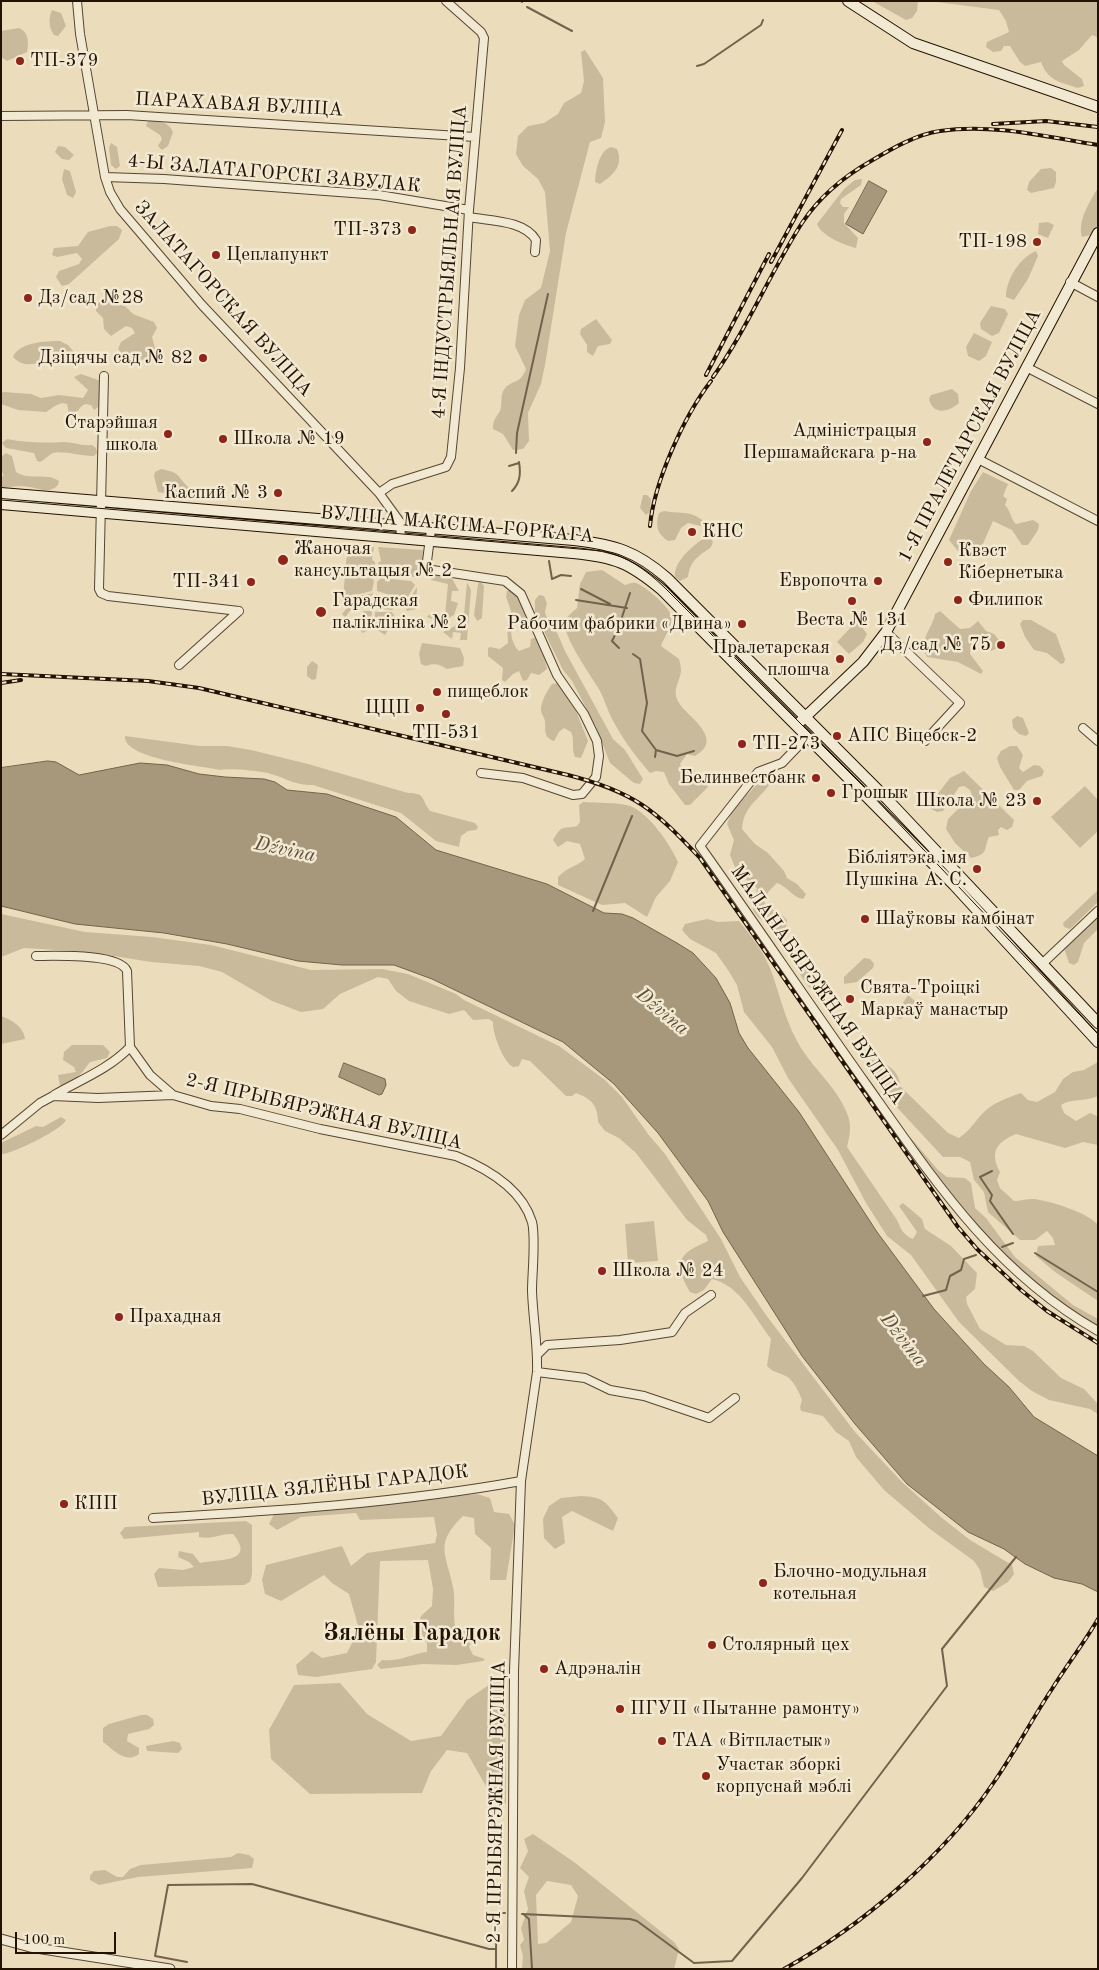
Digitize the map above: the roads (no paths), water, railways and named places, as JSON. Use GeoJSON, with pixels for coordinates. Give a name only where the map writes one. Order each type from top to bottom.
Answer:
{"type":"FeatureCollection","features":[{"type":"Feature","properties":{"kind":"main road"},"geometry":{"type":"LineString","coordinates":[[848,1],[913,43],[1098,107]]}},
{"type":"Feature","properties":{"kind":"main road","name":"1-Я ПРАЛЕТАРСКАЯ ВУЛІЦА"},"geometry":{"type":"LineString","coordinates":[[797,725],[863,662],[886,632],[1070,282],[1098,233]]}},
{"type":"Feature","properties":{"kind":"main road","name":"ВУЛІЦА МАКСІМА ГОРКАГА"},"geometry":{"type":"LineString","coordinates":[[1,493],[343,534],[401,533],[431,530],[574,540],[616,546],[635,554],[667,578],[888,800],[963,877],[1098,1023]]}},
{"type":"Feature","properties":{"kind":"main road","name":"ВУЛІЦА МАКСІМА ГОРКАГА"},"geometry":{"type":"LineString","coordinates":[[1,504],[100,506],[344,522],[401,533],[430,541],[602,556],[623,562],[642,573],[707,635],[880,808],[954,885],[1097,1041]]}},
{"type":"Feature","properties":{"kind":"street","name":"ЗАЛАТАГОРСКАЯ ВУЛІЦА"},"geometry":{"type":"LineString","coordinates":[[77,1],[80,34],[105,177],[110,192],[134,228],[202,305],[379,493],[400,522],[401,533]]}},
{"type":"Feature","properties":{"kind":"street","name":"4-Я ІНДУСТРЫЯЛЬНАЯ ВУЛІЦА"},"geometry":{"type":"LineString","coordinates":[[379,493],[392,484],[446,467],[451,457],[460,368],[474,136],[484,38],[481,32],[446,1]]}},
{"type":"Feature","properties":{"kind":"street","name":"ПАРАХАВАЯ ВУЛІЦА"},"geometry":{"type":"LineString","coordinates":[[1,116],[127,115],[474,136]]}},
{"type":"Feature","properties":{"kind":"street","name":"4-Ы ЗАЛАТАГОРСКІ ЗАВУЛАК"},"geometry":{"type":"LineString","coordinates":[[105,177],[164,179],[370,195],[510,224],[526,230],[536,240],[535,252]]}},
{"type":"Feature","properties":{"kind":"street"},"geometry":{"type":"LineString","coordinates":[[1070,282],[1098,297]]}},
{"type":"Feature","properties":{"kind":"street"},"geometry":{"type":"LineString","coordinates":[[1026,367],[1098,404]]}},
{"type":"Feature","properties":{"kind":"street"},"geometry":{"type":"LineString","coordinates":[[104,376],[100,506],[99,589],[101,593],[108,596],[239,611],[179,665]]}},
{"type":"Feature","properties":{"kind":"street"},"geometry":{"type":"LineString","coordinates":[[978,459],[1098,521]]}},
{"type":"Feature","properties":{"kind":"street"},"geometry":{"type":"LineString","coordinates":[[343,534],[344,522]]}},
{"type":"Feature","properties":{"kind":"street"},"geometry":{"type":"LineString","coordinates":[[431,530],[426,569],[505,581],[517,590],[528,608],[556,675],[584,714],[597,741],[599,756],[596,777],[582,794],[573,795],[523,778],[481,773]]}},
{"type":"Feature","properties":{"kind":"street"},"geometry":{"type":"LineString","coordinates":[[707,635],[714,626]]}},
{"type":"Feature","properties":{"kind":"street"},"geometry":{"type":"LineString","coordinates":[[886,632],[960,703],[925,741]]}},
{"type":"Feature","properties":{"kind":"street"},"geometry":{"type":"LineString","coordinates":[[1083,728],[1098,741]]}},
{"type":"Feature","properties":{"kind":"street","name":"МАЛАНАБЯРЭЖНАЯ ВУЛІЦА"},"geometry":{"type":"LineString","coordinates":[[808,736],[782,763],[758,772],[700,846],[906,1139],[963,1216],[988,1246],[1019,1274],[1055,1304],[1098,1331]]}},
{"type":"Feature","properties":{"kind":"street"},"geometry":{"type":"LineString","coordinates":[[880,808],[888,800]]}},
{"type":"Feature","properties":{"kind":"street"},"geometry":{"type":"LineString","coordinates":[[954,885],[963,877]]}},
{"type":"Feature","properties":{"kind":"street"},"geometry":{"type":"LineString","coordinates":[[1042,963],[1098,910]]}},
{"type":"Feature","properties":{"kind":"street"},"geometry":{"type":"LineString","coordinates":[[36,956],[104,959],[126,968],[130,1047],[150,1075],[173,1095]]}},
{"type":"Feature","properties":{"kind":"street"},"geometry":{"type":"LineString","coordinates":[[1,1135],[40,1103],[85,1080],[122,1055],[130,1047]]}},
{"type":"Feature","properties":{"kind":"street"},"geometry":{"type":"LineString","coordinates":[[53,1096],[98,1098],[173,1095]]}},
{"type":"Feature","properties":{"kind":"street","name":"2-Я ПРЫБЯРЭЖНАЯ ВУЛІЦА"},"geometry":{"type":"LineString","coordinates":[[173,1095],[211,1106],[240,1110],[320,1129],[456,1156],[475,1164],[500,1180],[522,1201],[532,1223],[532,1293],[538,1354],[521,1481],[514,1671],[512,1969]]}},
{"type":"Feature","properties":{"kind":"street"},"geometry":{"type":"LineString","coordinates":[[538,1354],[547,1345],[620,1340],[672,1332],[685,1312],[711,1295]]}},
{"type":"Feature","properties":{"kind":"street"},"geometry":{"type":"LineString","coordinates":[[537,1372],[585,1378],[610,1390],[644,1396],[709,1418],[735,1398]]}},
{"type":"Feature","properties":{"kind":"street","name":"ВУЛІЦА ЗЯЛЁНЫ ГАРАДОК"},"geometry":{"type":"LineString","coordinates":[[153,1518],[282,1511],[384,1501],[521,1481]]}},
{"type":"Feature","properties":{"kind":"street"},"geometry":{"type":"LineString","coordinates":[[1,1939],[30,1947],[170,1969]]}},
{"type":"Feature","properties":{"kind":"water"},"geometry":{"type":"Polygon","coordinates":[[[869,181],[887,191],[863,234],[846,224],[869,181]]]}},
{"type":"Feature","properties":{"kind":"water","name":"Dźvina"},"geometry":{"type":"Polygon","coordinates":[[[48,761],[56,762],[79,775],[140,763],[167,765],[199,774],[264,779],[275,782],[287,790],[327,794],[396,817],[436,850],[547,884],[604,913],[622,914],[633,918],[693,953],[716,978],[730,1003],[739,1033],[748,1048],[799,1112],[877,1232],[934,1309],[984,1364],[1009,1387],[1034,1417],[1098,1456],[1098,1592],[1082,1584],[1054,1578],[1025,1564],[1004,1549],[968,1532],[907,1484],[855,1424],[802,1356],[723,1232],[708,1201],[658,1133],[614,1084],[563,1042],[432,979],[394,965],[342,965],[298,961],[227,944],[164,933],[75,924],[1,906],[1,768],[48,761]]]}},
{"type":"Feature","properties":{"kind":"water"},"geometry":{"type":"Polygon","coordinates":[[[344,1063],[385,1079],[386,1085],[382,1094],[379,1095],[339,1077],[344,1063]]]}},
{"type":"Feature","properties":{"kind":"waterway"},"geometry":{"type":"LineString","coordinates":[[527,7],[572,31]]}},
{"type":"Feature","properties":{"kind":"waterway"},"geometry":{"type":"LineString","coordinates":[[697,66],[704,64],[761,25],[763,20]]}},
{"type":"Feature","properties":{"kind":"waterway"},"geometry":{"type":"LineString","coordinates":[[516,453],[517,433],[548,294]]}},
{"type":"Feature","properties":{"kind":"waterway"},"geometry":{"type":"LineString","coordinates":[[512,491],[517,485],[519,478],[519,462]]}},
{"type":"Feature","properties":{"kind":"waterway"},"geometry":{"type":"LineString","coordinates":[[509,466],[519,463]]}},
{"type":"Feature","properties":{"kind":"waterway"},"geometry":{"type":"LineString","coordinates":[[549,561],[552,579],[561,575],[571,576]]}},
{"type":"Feature","properties":{"kind":"waterway"},"geometry":{"type":"LineString","coordinates":[[581,589],[610,604]]}},
{"type":"Feature","properties":{"kind":"waterway"},"geometry":{"type":"LineString","coordinates":[[619,648],[612,641],[630,593]]}},
{"type":"Feature","properties":{"kind":"waterway"},"geometry":{"type":"LineString","coordinates":[[576,600],[627,608]]}},
{"type":"Feature","properties":{"kind":"waterway"},"geometry":{"type":"LineString","coordinates":[[633,654],[640,659],[647,703],[642,731],[656,750],[655,757]]}},
{"type":"Feature","properties":{"kind":"waterway"},"geometry":{"type":"LineString","coordinates":[[656,750],[677,756],[694,751]]}},
{"type":"Feature","properties":{"kind":"waterway"},"geometry":{"type":"LineString","coordinates":[[593,911],[632,816]]}},
{"type":"Feature","properties":{"kind":"waterway"},"geometry":{"type":"LineString","coordinates":[[992,1171],[980,1177],[992,1195],[990,1201],[1013,1234]]}},
{"type":"Feature","properties":{"kind":"waterway"},"geometry":{"type":"LineString","coordinates":[[1002,1247],[1013,1243]]}},
{"type":"Feature","properties":{"kind":"waterway"},"geometry":{"type":"LineString","coordinates":[[1035,1253],[1098,1292]]}},
{"type":"Feature","properties":{"kind":"waterway"},"geometry":{"type":"LineString","coordinates":[[923,1296],[946,1290],[950,1276],[961,1270],[964,1259],[976,1255]]}},
{"type":"Feature","properties":{"kind":"waterway"},"geometry":{"type":"LineString","coordinates":[[522,1914],[630,1919],[637,1921],[694,1963],[732,1961],[802,1878],[947,1686],[942,1649],[1016,1557]]}},
{"type":"Feature","properties":{"kind":"waterway"},"geometry":{"type":"LineString","coordinates":[[187,1962],[155,1956],[168,1885],[252,1884],[489,1949],[496,1949],[497,1913],[505,1913]]}},
{"type":"Feature","properties":{"kind":"waterway"},"geometry":{"type":"LineString","coordinates":[[523,1914],[529,1919],[532,1969]]}},
{"type":"Feature","properties":{"kind":"waterway"},"geometry":{"type":"LineString","coordinates":[[496,1949],[496,1969]]}},
{"type":"Feature","properties":{"kind":"tram line"},"geometry":{"type":"LineString","coordinates":[[1,500],[603,551],[628,560],[643,569],[664,587],[870,793],[1098,1034]]}},
{"type":"Feature","properties":{"kind":"railway"},"geometry":{"type":"LineString","coordinates":[[993,124],[1046,121],[1098,127]]}},
{"type":"Feature","properties":{"kind":"railway"},"geometry":{"type":"LineString","coordinates":[[713,377],[737,340],[779,261],[809,213],[824,196],[861,167],[913,139],[940,131],[960,129],[1019,132],[1098,145]]}},
{"type":"Feature","properties":{"kind":"railway"},"geometry":{"type":"LineString","coordinates":[[771,262],[842,130]]}},
{"type":"Feature","properties":{"kind":"railway"},"geometry":{"type":"LineString","coordinates":[[706,375],[769,254]]}},
{"type":"Feature","properties":{"kind":"railway"},"geometry":{"type":"LineString","coordinates":[[650,526],[657,490],[672,450],[691,412],[711,381]]}},
{"type":"Feature","properties":{"kind":"railway"},"geometry":{"type":"LineString","coordinates":[[1,674],[148,681],[199,688],[591,781],[642,804],[669,827],[700,858],[958,1227],[977,1249],[1021,1290],[1047,1311],[1098,1343]]}},
{"type":"Feature","properties":{"kind":"railway"},"geometry":{"type":"LineString","coordinates":[[1,683],[21,680]]}},
{"type":"Feature","properties":{"kind":"railway"},"geometry":{"type":"LineString","coordinates":[[784,1969],[843,1932],[872,1910],[900,1887],[951,1836],[974,1810],[1002,1771],[1045,1700],[1098,1619]]}},
{"type":"Feature","properties":{"kind":"place","name":"ТП-379"},"geometry":{"type":"Point","coordinates":[20,61]}},
{"type":"Feature","properties":{"kind":"place","name":"ТП-373"},"geometry":{"type":"Point","coordinates":[412,230]}},
{"type":"Feature","properties":{"kind":"place","name":"ТП-198"},"geometry":{"type":"Point","coordinates":[1037,242]}},
{"type":"Feature","properties":{"kind":"place","name":"Цеплапункт"},"geometry":{"type":"Point","coordinates":[216,255]}},
{"type":"Feature","properties":{"kind":"place","name":"Дз/сад №28"},"geometry":{"type":"Point","coordinates":[28,298]}},
{"type":"Feature","properties":{"kind":"place","name":"Дзіцячы сад № 82"},"geometry":{"type":"Point","coordinates":[203,358]}},
{"type":"Feature","properties":{"kind":"place","name":"Старэйшая школа"},"geometry":{"type":"Point","coordinates":[168,434]}},
{"type":"Feature","properties":{"kind":"place","name":"Школа № 19"},"geometry":{"type":"Point","coordinates":[223,439]}},
{"type":"Feature","properties":{"kind":"place","name":"Адміністрацыя Першамайскага р-на"},"geometry":{"type":"Point","coordinates":[927,442]}},
{"type":"Feature","properties":{"kind":"place","name":"Каспий № 3"},"geometry":{"type":"Point","coordinates":[278,493]}},
{"type":"Feature","properties":{"kind":"place","name":"КНС"},"geometry":{"type":"Point","coordinates":[692,532]}},
{"type":"Feature","properties":{"kind":"place","name":"Жаночая кансультацыя № 2"},"geometry":{"type":"Point","coordinates":[283,560]}},
{"type":"Feature","properties":{"kind":"place","name":"Квэст Кібернетыка"},"geometry":{"type":"Point","coordinates":[948,562]}},
{"type":"Feature","properties":{"kind":"place","name":"Европочта"},"geometry":{"type":"Point","coordinates":[878,581]}},
{"type":"Feature","properties":{"kind":"place","name":"ТП-341"},"geometry":{"type":"Point","coordinates":[251,582]}},
{"type":"Feature","properties":{"kind":"place","name":"Филипок"},"geometry":{"type":"Point","coordinates":[958,600]}},
{"type":"Feature","properties":{"kind":"place","name":"Веста № 131"},"geometry":{"type":"Point","coordinates":[852,601]}},
{"type":"Feature","properties":{"kind":"place","name":"Гарадская паліклініка № 2"},"geometry":{"type":"Point","coordinates":[321,612]}},
{"type":"Feature","properties":{"kind":"place","name":"Рабочим фабрики «Двина»"},"geometry":{"type":"Point","coordinates":[742,624]}},
{"type":"Feature","properties":{"kind":"place","name":"Дз/сад № 75"},"geometry":{"type":"Point","coordinates":[1001,645]}},
{"type":"Feature","properties":{"kind":"place","name":"Пралетарская плошча"},"geometry":{"type":"Point","coordinates":[840,659]}},
{"type":"Feature","properties":{"kind":"place","name":"пищеблок"},"geometry":{"type":"Point","coordinates":[437,692]}},
{"type":"Feature","properties":{"kind":"place","name":"ЦЦП"},"geometry":{"type":"Point","coordinates":[420,708]}},
{"type":"Feature","properties":{"kind":"place","name":"ТП-531"},"geometry":{"type":"Point","coordinates":[446,714]}},
{"type":"Feature","properties":{"kind":"place","name":"АПС Віцебск-2"},"geometry":{"type":"Point","coordinates":[837,736]}},
{"type":"Feature","properties":{"kind":"place","name":"ТП-273"},"geometry":{"type":"Point","coordinates":[742,744]}},
{"type":"Feature","properties":{"kind":"place","name":"Белинвестбанк"},"geometry":{"type":"Point","coordinates":[816,778]}},
{"type":"Feature","properties":{"kind":"place","name":"Грошык"},"geometry":{"type":"Point","coordinates":[831,793]}},
{"type":"Feature","properties":{"kind":"place","name":"Школа № 23"},"geometry":{"type":"Point","coordinates":[1037,801]}},
{"type":"Feature","properties":{"kind":"place","name":"Бібліятэка імя Пушкіна А. С."},"geometry":{"type":"Point","coordinates":[977,869]}},
{"type":"Feature","properties":{"kind":"place","name":"Шаўковы камбінат"},"geometry":{"type":"Point","coordinates":[865,919]}},
{"type":"Feature","properties":{"kind":"place","name":"Свята-Троіцкі Маркаў манастыр"},"geometry":{"type":"Point","coordinates":[850,999]}},
{"type":"Feature","properties":{"kind":"place","name":"Школа № 24"},"geometry":{"type":"Point","coordinates":[602,1271]}},
{"type":"Feature","properties":{"kind":"place","name":"Прахадная"},"geometry":{"type":"Point","coordinates":[119,1317]}},
{"type":"Feature","properties":{"kind":"place","name":"КПП"},"geometry":{"type":"Point","coordinates":[64,1504]}},
{"type":"Feature","properties":{"kind":"place","name":"Блочно-модульная котельная"},"geometry":{"type":"Point","coordinates":[763,1583]}},
{"type":"Feature","properties":{"kind":"place","name":"Столярный цех"},"geometry":{"type":"Point","coordinates":[712,1645]}},
{"type":"Feature","properties":{"kind":"place","name":"Адрэналін"},"geometry":{"type":"Point","coordinates":[544,1669]}},
{"type":"Feature","properties":{"kind":"place","name":"ПГУП «Пытанне рамонту»"},"geometry":{"type":"Point","coordinates":[620,1709]}},
{"type":"Feature","properties":{"kind":"place","name":"ТАА «Вітпластык»"},"geometry":{"type":"Point","coordinates":[662,1741]}},
{"type":"Feature","properties":{"kind":"place","name":"Участак зборкі корпуснай мэблі"},"geometry":{"type":"Point","coordinates":[706,1776]}},
{"type":"Feature","properties":{"kind":"district","name":"Зялёны Гарадок"},"geometry":{"type":"Point","coordinates":[412,1634]}}]}
